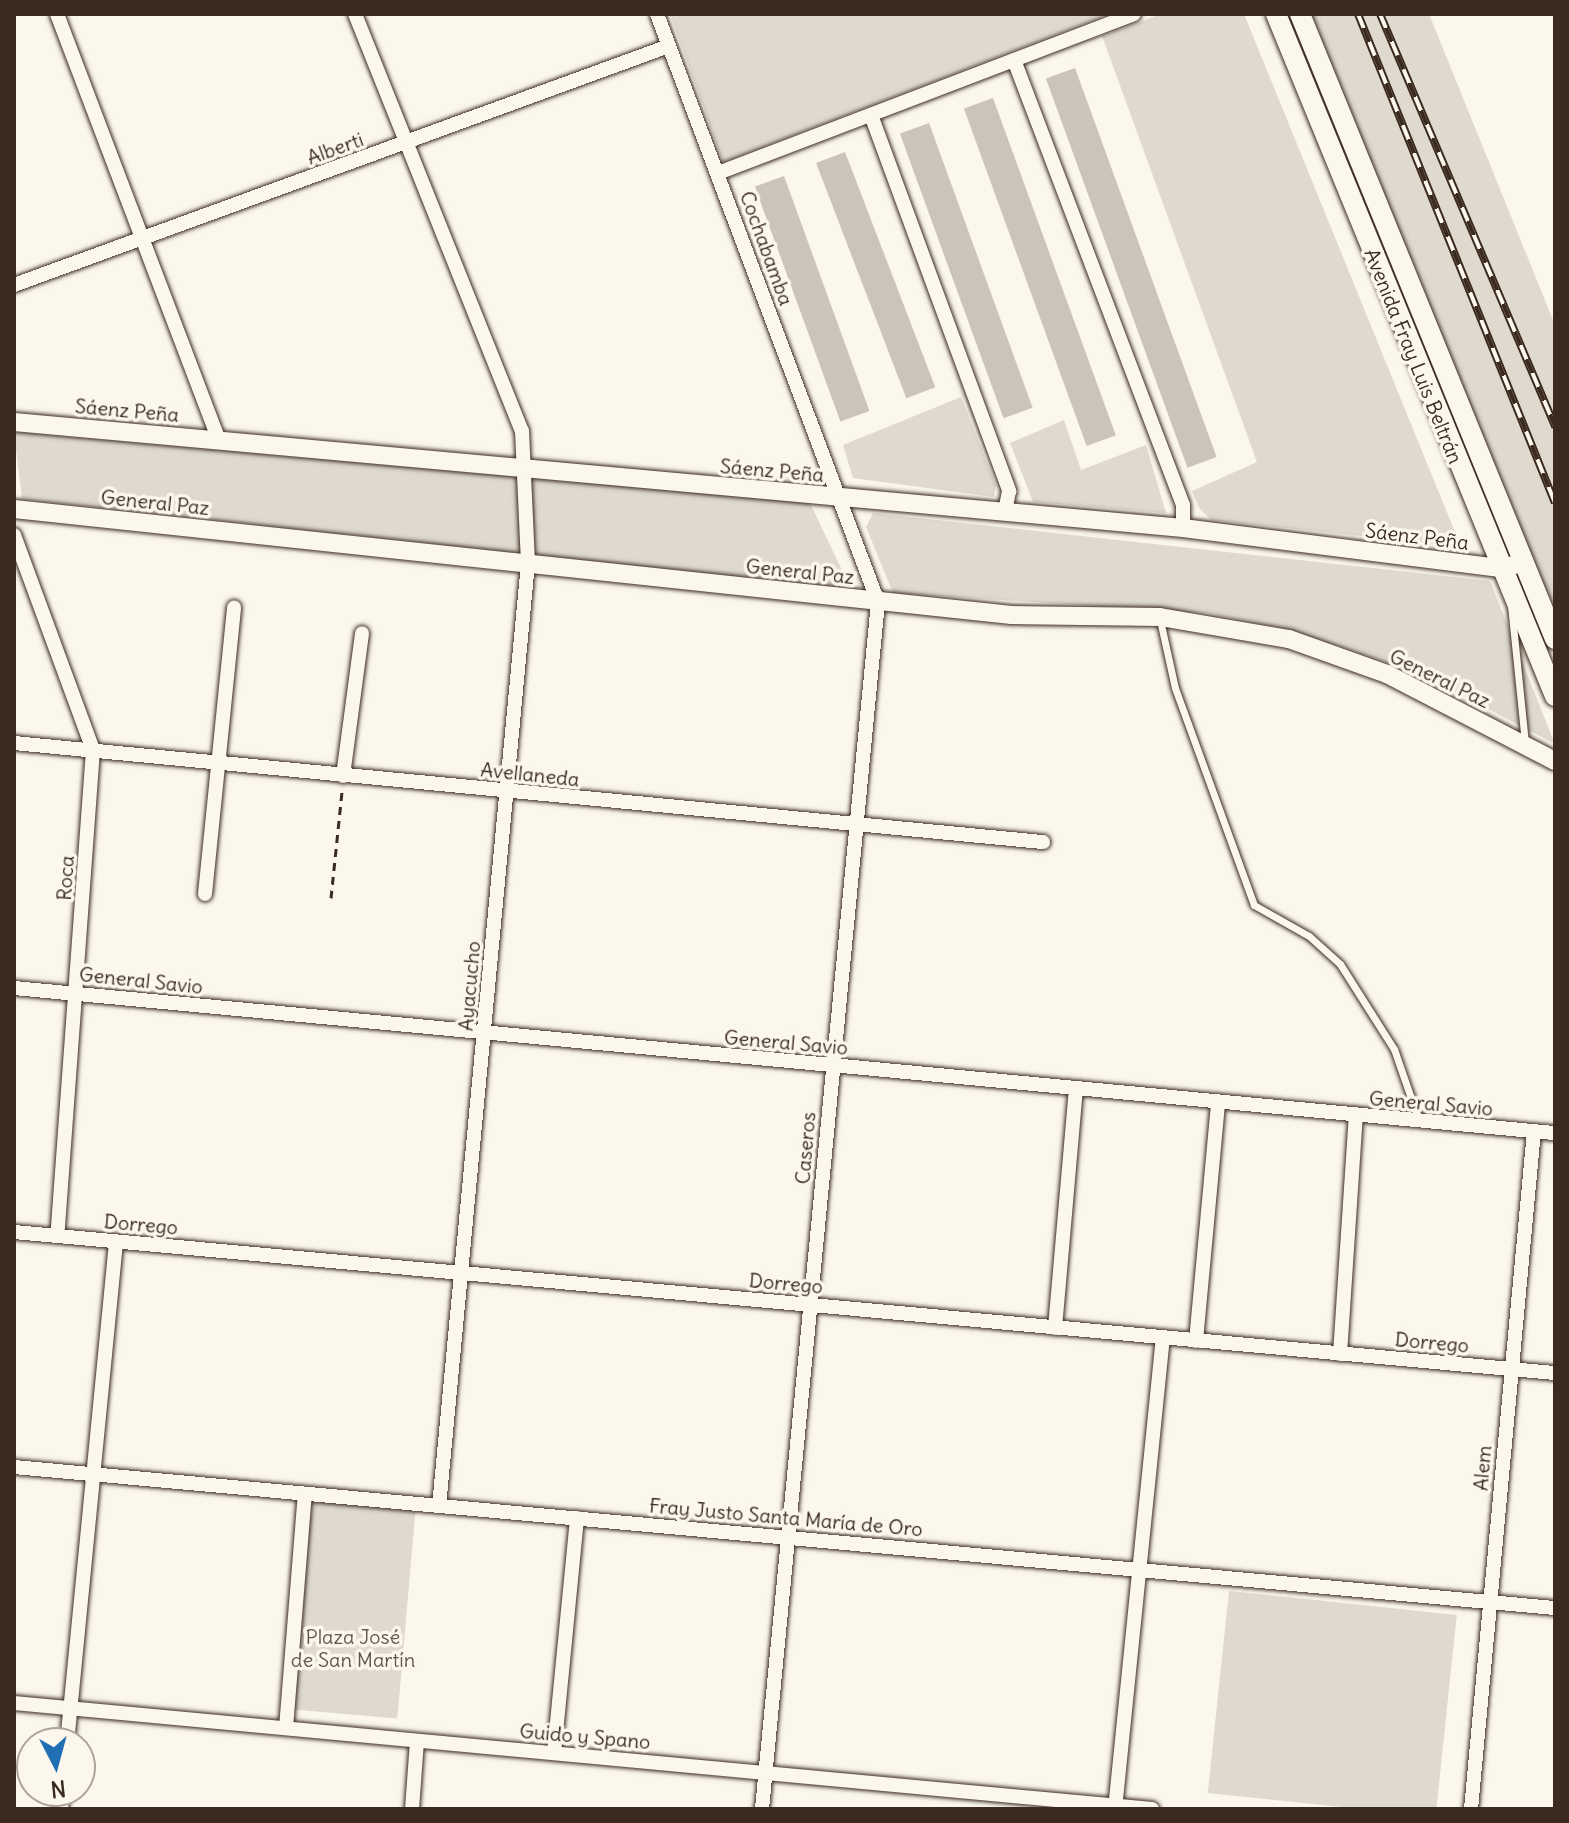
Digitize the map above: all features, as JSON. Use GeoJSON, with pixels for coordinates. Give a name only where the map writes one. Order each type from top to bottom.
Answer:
{"type":"FeatureCollection","features":[{"type":"Feature","properties":{"kind":"main road","name":"Avenida Fray Luis Beltrán"},"geometry":{"type":"LineString","coordinates":[[1276,14],[1500,568],[1555,696]]}},
{"type":"Feature","properties":{"kind":"main road","name":"Avenida Fray Luis Beltrán"},"geometry":{"type":"LineString","coordinates":[[1300,14],[1555,639]]}},
{"type":"Feature","properties":{"kind":"street"},"geometry":{"type":"LineString","coordinates":[[57,14],[146,239],[219,441]]}},
{"type":"Feature","properties":{"kind":"street","name":"Ayacucho"},"geometry":{"type":"LineString","coordinates":[[355,14],[522,431],[528,563],[439,1506]]}},
{"type":"Feature","properties":{"kind":"street","name":"Cochabamba"},"geometry":{"type":"LineString","coordinates":[[657,14],[838,497]]}},
{"type":"Feature","properties":{"kind":"street"},"geometry":{"type":"LineString","coordinates":[[718,173],[1134,14]]}},
{"type":"Feature","properties":{"kind":"street","name":"Alberti"},"geometry":{"type":"LineString","coordinates":[[14,285],[669,46]]}},
{"type":"Feature","properties":{"kind":"street"},"geometry":{"type":"LineString","coordinates":[[1014,60],[1183,505],[1183,528]]}},
{"type":"Feature","properties":{"kind":"street"},"geometry":{"type":"LineString","coordinates":[[871,115],[1009,491],[1005,511]]}},
{"type":"Feature","properties":{"kind":"street","name":"Sáenz Peña"},"geometry":{"type":"LineString","coordinates":[[14,422],[1183,528],[1500,568],[1524,563]]}},
{"type":"Feature","properties":{"kind":"street","name":"Caseros"},"geometry":{"type":"LineString","coordinates":[[762,1809],[878,602],[838,497]]}},
{"type":"Feature","properties":{"kind":"street","name":"General Paz"},"geometry":{"type":"LineString","coordinates":[[14,509],[878,602],[1160,617],[1289,639],[1387,674],[1555,761]]}},
{"type":"Feature","properties":{"kind":"street","name":"Roca"},"geometry":{"type":"LineString","coordinates":[[14,535],[93,750],[78,994],[57,1236]]}},
{"type":"Feature","properties":{"kind":"street"},"geometry":{"type":"LineString","coordinates":[[205,894],[234,607]]}},
{"type":"Feature","properties":{"kind":"street"},"geometry":{"type":"LineString","coordinates":[[343,776],[362,633]]}},
{"type":"Feature","properties":{"kind":"street","name":"Avellaneda"},"geometry":{"type":"LineString","coordinates":[[14,743],[1043,842]]}},
{"type":"Feature","properties":{"kind":"street","name":"General Savio"},"geometry":{"type":"LineString","coordinates":[[14,988],[1555,1133]]}},
{"type":"Feature","properties":{"kind":"street"},"geometry":{"type":"LineString","coordinates":[[1055,1328],[1076,1090]]}},
{"type":"Feature","properties":{"kind":"street"},"geometry":{"type":"LineString","coordinates":[[1196,1341],[1218,1103]]}},
{"type":"Feature","properties":{"kind":"street"},"geometry":{"type":"LineString","coordinates":[[1340,1354],[1356,1116]]}},
{"type":"Feature","properties":{"kind":"street","name":"Alem"},"geometry":{"type":"LineString","coordinates":[[1471,1809],[1534,1131]]}},
{"type":"Feature","properties":{"kind":"street","name":"Dorrego"},"geometry":{"type":"LineString","coordinates":[[14,1232],[1555,1373]]}},
{"type":"Feature","properties":{"kind":"street"},"geometry":{"type":"LineString","coordinates":[[69,1727],[116,1242]]}},
{"type":"Feature","properties":{"kind":"street"},"geometry":{"type":"LineString","coordinates":[[1116,1807],[1163,1338]]}},
{"type":"Feature","properties":{"kind":"street","name":"Fray Justo Santa María de Oro"},"geometry":{"type":"LineString","coordinates":[[14,1467],[1555,1608]]}},
{"type":"Feature","properties":{"kind":"street"},"geometry":{"type":"LineString","coordinates":[[286,1728],[305,1494]]}},
{"type":"Feature","properties":{"kind":"street"},"geometry":{"type":"LineString","coordinates":[[554,1753],[577,1518]]}},
{"type":"Feature","properties":{"kind":"street","name":"Guido y Spano"},"geometry":{"type":"LineString","coordinates":[[14,1703],[1152,1809]]}},
{"type":"Feature","properties":{"kind":"street"},"geometry":{"type":"LineString","coordinates":[[412,1809],[417,1741]]}},
{"type":"Feature","properties":{"kind":"lane"},"geometry":{"type":"LineString","coordinates":[[1512,595],[1510,644],[1525,746]]}},
{"type":"Feature","properties":{"kind":"lane"},"geometry":{"type":"LineString","coordinates":[[1160,617],[1175,688],[1254,905],[1309,936],[1340,964],[1394,1049],[1420,1122]]}},
{"type":"Feature","properties":{"kind":"path"},"geometry":{"type":"LineString","coordinates":[[331,898],[343,776]]}},
{"type":"Feature","properties":{"kind":"green space"},"geometry":{"type":"Polygon","coordinates":[[[670,14],[1109,14],[723,162],[670,14]]]}},
{"type":"Feature","properties":{"kind":"green space"},"geometry":{"type":"Polygon","coordinates":[[[1161,14],[1244,14],[1457,537],[1453,546],[1211,520],[1199,508],[1192,491],[1257,462],[1102,36],[1161,14]]]}},
{"type":"Feature","properties":{"kind":"green space"},"geometry":{"type":"Polygon","coordinates":[[[1300,14],[1429,14],[1555,325],[1555,639],[1300,14]]]}},
{"type":"Feature","properties":{"kind":"green space"},"geometry":{"type":"Polygon","coordinates":[[[961,397],[996,485],[994,497],[853,478],[843,445],[961,397]]]}},
{"type":"Feature","properties":{"kind":"green space"},"geometry":{"type":"Polygon","coordinates":[[[1064,420],[1081,470],[1146,445],[1166,513],[1033,502],[1010,443],[1064,420]]]}},
{"type":"Feature","properties":{"kind":"green space"},"geometry":{"type":"Polygon","coordinates":[[[14,432],[810,503],[851,589],[22,499],[14,432]]]}},
{"type":"Feature","properties":{"kind":"green space"},"geometry":{"type":"Polygon","coordinates":[[[873,513],[1490,581],[1555,744],[1419,673],[1292,630],[1207,613],[893,593],[866,527],[873,513]]]}},
{"type":"Feature","properties":{"kind":"green space","name":"Plaza José de San Martín"},"geometry":{"type":"Polygon","coordinates":[[[309,1500],[416,1509],[397,1719],[291,1709],[309,1500]]]}},
{"type":"Feature","properties":{"kind":"green space"},"geometry":{"type":"Polygon","coordinates":[[[1229,1591],[1457,1615],[1436,1809],[1361,1809],[1208,1793],[1229,1591]]]}},
{"type":"Feature","properties":{"kind":"building"},"geometry":{"type":"Polygon","coordinates":[[[1075,68],[1217,457],[1187,468],[1046,79],[1075,68]]]}},
{"type":"Feature","properties":{"kind":"building"},"geometry":{"type":"Polygon","coordinates":[[[993,98],[1116,435],[1087,446],[964,109],[993,98]]]}},
{"type":"Feature","properties":{"kind":"building"},"geometry":{"type":"Polygon","coordinates":[[[929,123],[1033,408],[1004,418],[900,134],[929,123]]]}},
{"type":"Feature","properties":{"kind":"building"},"geometry":{"type":"Polygon","coordinates":[[[845,152],[935,387],[906,398],[816,163],[845,152]]]}},
{"type":"Feature","properties":{"kind":"building"},"geometry":{"type":"Polygon","coordinates":[[[784,176],[870,411],[840,422],[755,187],[784,176]]]}},
{"type":"Feature","properties":{"kind":"railway"},"geometry":{"type":"LineString","coordinates":[[1358,14],[1555,503]]}},
{"type":"Feature","properties":{"kind":"railway"},"geometry":{"type":"LineString","coordinates":[[1380,14],[1555,427]]}}]}
